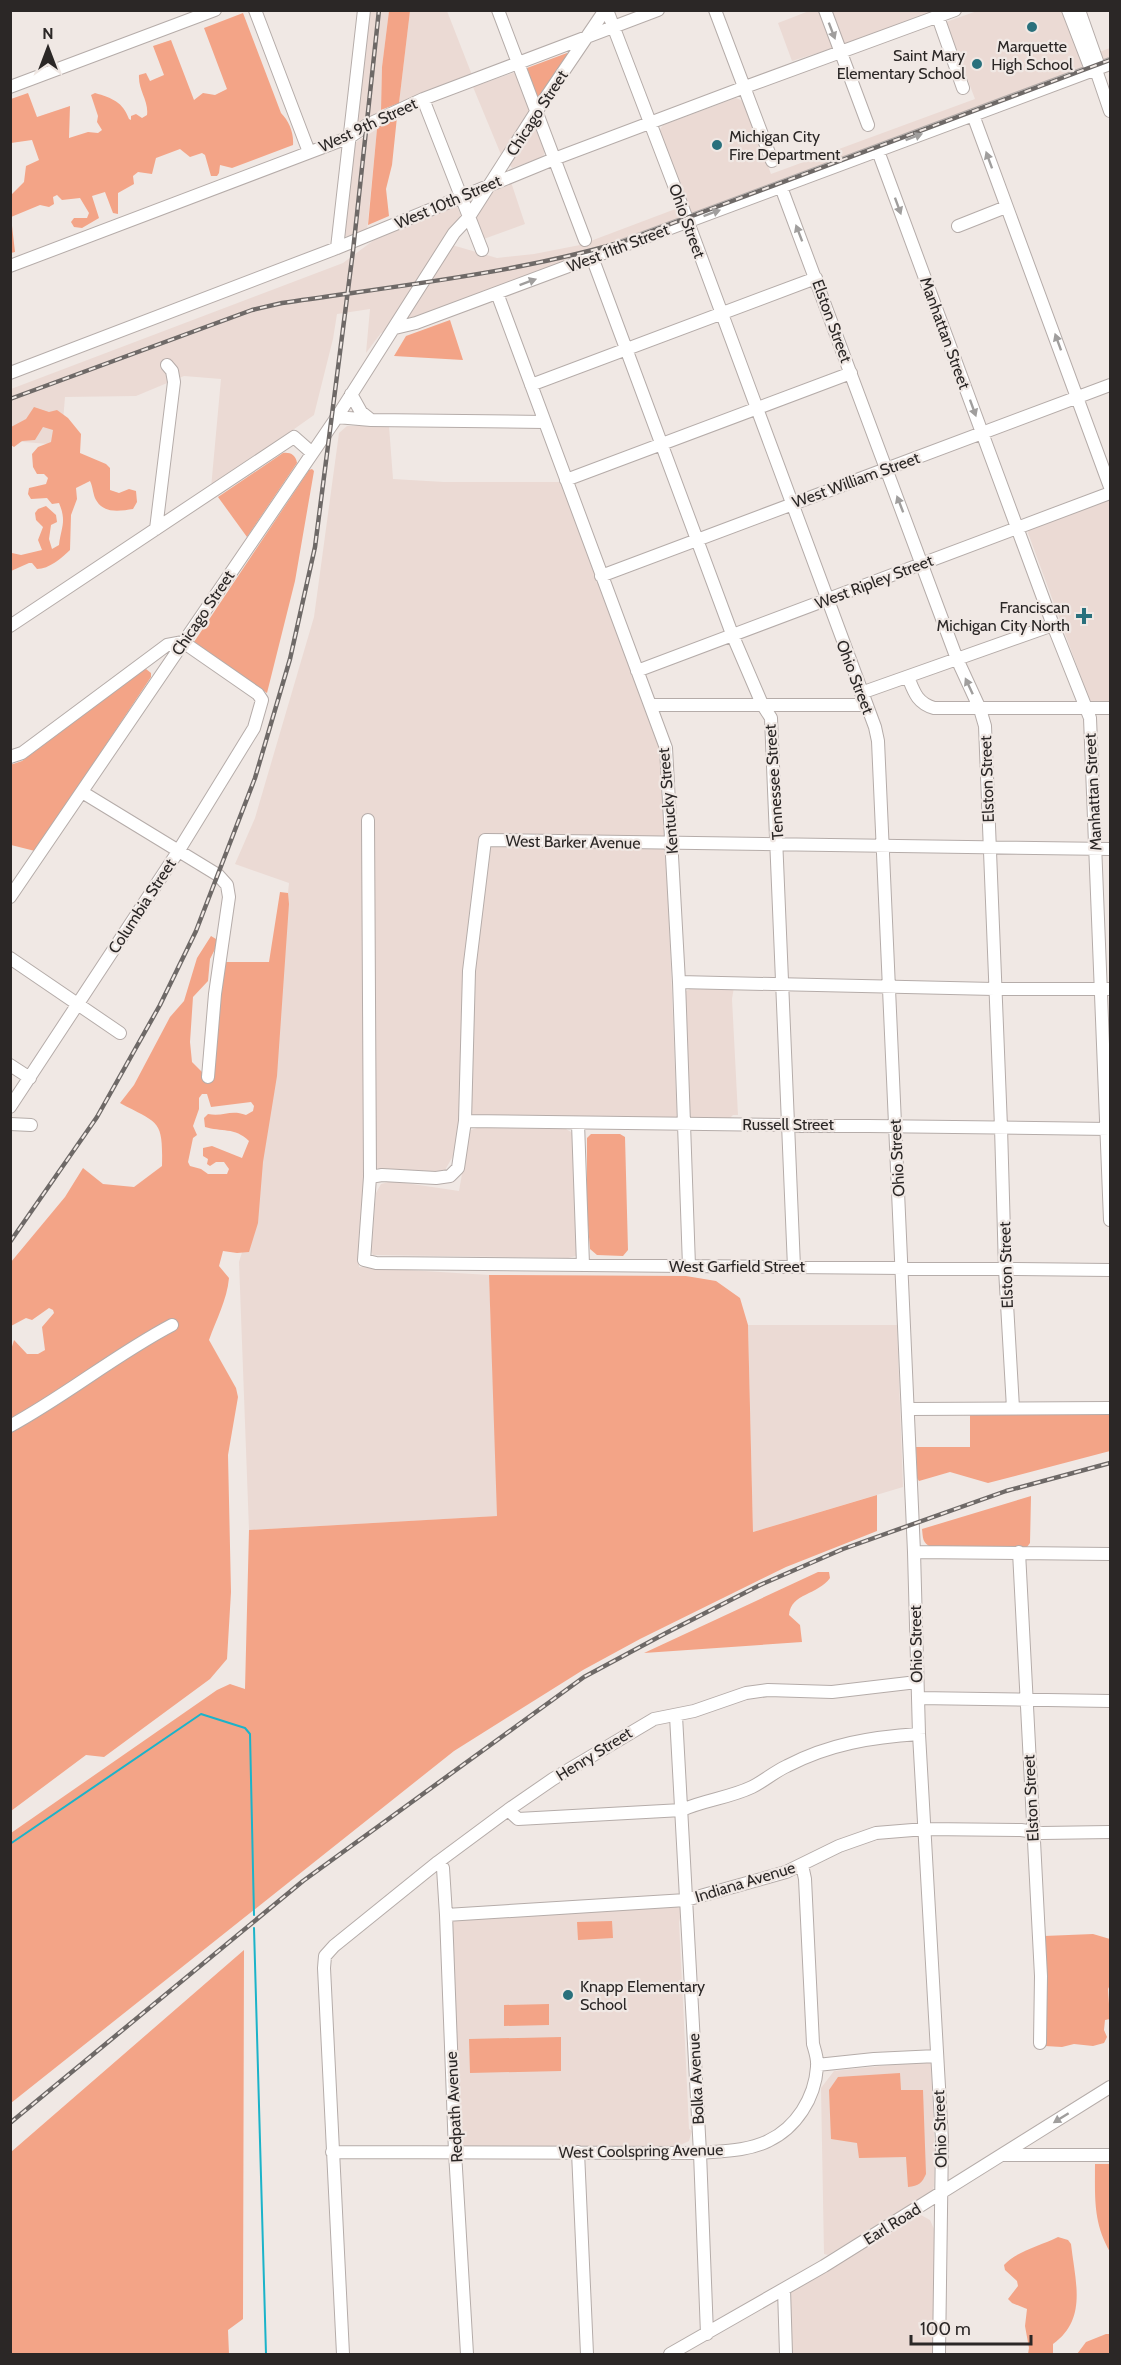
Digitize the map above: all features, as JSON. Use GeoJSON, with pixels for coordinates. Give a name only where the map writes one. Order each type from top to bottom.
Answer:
{"type":"FeatureCollection","features":[{"type":"Feature","properties":{"kind":"street"},"geometry":{"type":"LineString","coordinates":[[10,87],[215,10]]}},
{"type":"Feature","properties":{"kind":"street"},"geometry":{"type":"LineString","coordinates":[[255,10],[309,152]]}},
{"type":"Feature","properties":{"kind":"street"},"geometry":{"type":"LineString","coordinates":[[337,248],[364,10]]}},
{"type":"Feature","properties":{"kind":"street"},"geometry":{"type":"LineString","coordinates":[[498,10],[585,240]]}},
{"type":"Feature","properties":{"kind":"street","name":"Ohio Street"},"geometry":{"type":"LineString","coordinates":[[606,10],[866,705],[874,727],[880,757],[914,1552],[919,1734],[942,2140],[939,2355]]}},
{"type":"Feature","properties":{"kind":"street","name":"Chicago Street"},"geometry":{"type":"LineString","coordinates":[[10,897],[337,417],[454,233],[469,217],[536,112],[606,10]]}},
{"type":"Feature","properties":{"kind":"street","name":"West 9th Street"},"geometry":{"type":"LineString","coordinates":[[10,266],[350,136],[367,125],[423,99],[658,10]]}},
{"type":"Feature","properties":{"kind":"street"},"geometry":{"type":"LineString","coordinates":[[716,10],[772,161]]}},
{"type":"Feature","properties":{"kind":"street"},"geometry":{"type":"LineString","coordinates":[[825,10],[868,125]]}},
{"type":"Feature","properties":{"kind":"street","name":"West 10th Street"},"geometry":{"type":"LineString","coordinates":[[10,373],[337,248],[491,183],[955,10]]}},
{"type":"Feature","properties":{"kind":"street"},"geometry":{"type":"LineString","coordinates":[[1068,10],[1090,67],[1096,70]]}},
{"type":"Feature","properties":{"kind":"street"},"geometry":{"type":"LineString","coordinates":[[1079,10],[1098,64],[1096,70],[1110,111]]}},
{"type":"Feature","properties":{"kind":"street"},"geometry":{"type":"LineString","coordinates":[[938,17],[963,88]]}},
{"type":"Feature","properties":{"kind":"street","name":"West 11th Street"},"geometry":{"type":"LineString","coordinates":[[395,328],[416,323],[1110,64]]}},
{"type":"Feature","properties":{"kind":"street"},"geometry":{"type":"LineString","coordinates":[[423,99],[482,250]]}},
{"type":"Feature","properties":{"kind":"street"},"geometry":{"type":"LineString","coordinates":[[973,115],[1110,487]]}},
{"type":"Feature","properties":{"kind":"street","name":"Manhattan Street"},"geometry":{"type":"LineString","coordinates":[[878,151],[1053,625],[1090,718],[1106,989],[1110,1220]]}},
{"type":"Feature","properties":{"kind":"street","name":"Elston Street"},"geometry":{"type":"LineString","coordinates":[[781,187],[957,659],[980,709],[985,726],[994,988],[1002,1127],[1005,1269],[1013,1408]]}},
{"type":"Feature","properties":{"kind":"street"},"geometry":{"type":"LineString","coordinates":[[958,226],[1006,207]]}},
{"type":"Feature","properties":{"kind":"street","name":"Tennessee Street"},"geometry":{"type":"LineString","coordinates":[[592,257],[732,634],[762,704],[771,718],[794,1267]]}},
{"type":"Feature","properties":{"kind":"street"},"geometry":{"type":"LineString","coordinates":[[531,385],[816,278]]}},
{"type":"Feature","properties":{"kind":"street","name":"Kentucky Street"},"geometry":{"type":"LineString","coordinates":[[497,293],[666,748],[679,982],[682,1123],[689,1266]]}},
{"type":"Feature","properties":{"kind":"street"},"geometry":{"type":"LineString","coordinates":[[156,529],[174,382],[172,371],[167,365]]}},
{"type":"Feature","properties":{"kind":"street"},"geometry":{"type":"LineString","coordinates":[[566,480],[851,373]]}},
{"type":"Feature","properties":{"kind":"street","name":"West William Street"},"geometry":{"type":"LineString","coordinates":[[601,576],[1110,385]]}},
{"type":"Feature","properties":{"kind":"street"},"geometry":{"type":"LineString","coordinates":[[351,394],[361,412],[371,420]]}},
{"type":"Feature","properties":{"kind":"street"},"geometry":{"type":"LineString","coordinates":[[337,417],[371,420],[544,422]]}},
{"type":"Feature","properties":{"kind":"street"},"geometry":{"type":"LineString","coordinates":[[10,626],[294,437],[311,452]]}},
{"type":"Feature","properties":{"kind":"street","name":"West Ripley Street"},"geometry":{"type":"LineString","coordinates":[[637,671],[1110,493]]}},
{"type":"Feature","properties":{"kind":"street"},"geometry":{"type":"LineString","coordinates":[[861,693],[1053,625]]}},
{"type":"Feature","properties":{"kind":"street"},"geometry":{"type":"LineString","coordinates":[[10,757],[22,753],[167,645],[183,642]]}},
{"type":"Feature","properties":{"kind":"street","name":"Columbia Street"},"geometry":{"type":"LineString","coordinates":[[10,1107],[179,850],[254,728],[262,700],[258,694],[183,642]]}},
{"type":"Feature","properties":{"kind":"street"},"geometry":{"type":"LineString","coordinates":[[908,677],[917,699],[934,708],[1110,708]]}},
{"type":"Feature","properties":{"kind":"street"},"geometry":{"type":"LineString","coordinates":[[651,705],[866,705]]}},
{"type":"Feature","properties":{"kind":"street"},"geometry":{"type":"LineString","coordinates":[[82,792],[218,875],[227,885],[229,897],[215,994],[208,1077]]}},
{"type":"Feature","properties":{"kind":"street"},"geometry":{"type":"LineString","coordinates":[[368,820],[370,1177]]}},
{"type":"Feature","properties":{"kind":"street","name":"West Barker Avenue"},"geometry":{"type":"LineString","coordinates":[[370,1177],[382,1175],[435,1178],[450,1176],[458,1168],[465,1121],[469,970],[485,840],[1110,849]]}},
{"type":"Feature","properties":{"kind":"street"},"geometry":{"type":"LineString","coordinates":[[10,958],[120,1033]]}},
{"type":"Feature","properties":{"kind":"street"},"geometry":{"type":"LineString","coordinates":[[679,982],[1106,989]]}},
{"type":"Feature","properties":{"kind":"street"},"geometry":{"type":"LineString","coordinates":[[10,1065],[30,1078]]}},
{"type":"Feature","properties":{"kind":"street","name":"Russell Street"},"geometry":{"type":"LineString","coordinates":[[465,1121],[1108,1129]]}},
{"type":"Feature","properties":{"kind":"street"},"geometry":{"type":"LineString","coordinates":[[578,1123],[583,1265]]}},
{"type":"Feature","properties":{"kind":"street"},"geometry":{"type":"LineString","coordinates":[[10,1125],[31,1125]]}},
{"type":"Feature","properties":{"kind":"street","name":"West Garfield Street"},"geometry":{"type":"LineString","coordinates":[[370,1177],[364,1260],[376,1263],[1110,1270]]}},
{"type":"Feature","properties":{"kind":"street"},"geometry":{"type":"LineString","coordinates":[[10,1426],[42,1409],[113,1359],[172,1324]]}},
{"type":"Feature","properties":{"kind":"street"},"geometry":{"type":"LineString","coordinates":[[908,1409],[1110,1408]]}},
{"type":"Feature","properties":{"kind":"street"},"geometry":{"type":"LineString","coordinates":[[914,1552],[1110,1554]]}},
{"type":"Feature","properties":{"kind":"street","name":"Elston Street"},"geometry":{"type":"LineString","coordinates":[[1019,1552],[1041,1976],[1040,2043]]}},
{"type":"Feature","properties":{"kind":"street","name":"Henry Street"},"geometry":{"type":"LineString","coordinates":[[332,2152],[325,1956],[334,1946],[438,1862],[508,1810],[654,1719],[676,1716],[746,1693],[768,1690],[832,1692],[917,1682]]}},
{"type":"Feature","properties":{"kind":"street"},"geometry":{"type":"LineString","coordinates":[[918,1698],[1110,1701]]}},
{"type":"Feature","properties":{"kind":"street","name":"Bolka Avenue"},"geometry":{"type":"LineString","coordinates":[[676,1716],[700,2153],[707,2334]]}},
{"type":"Feature","properties":{"kind":"street"},"geometry":{"type":"LineString","coordinates":[[508,1810],[518,1819],[682,1810],[753,1787],[785,1766],[822,1750],[879,1737],[919,1734]]}},
{"type":"Feature","properties":{"kind":"street","name":"Indiana Avenue"},"geometry":{"type":"LineString","coordinates":[[446,1915],[686,1900],[756,1882],[802,1865],[839,1846],[876,1833],[926,1828],[1110,1832]]}},
{"type":"Feature","properties":{"kind":"street","name":"Redpath Avenue"},"geometry":{"type":"LineString","coordinates":[[438,1862],[443,1868],[446,1915],[455,2152],[467,2355]]}},
{"type":"Feature","properties":{"kind":"street"},"geometry":{"type":"LineString","coordinates":[[802,1865],[805,1879],[813,2044],[818,2065],[937,2056]]}},
{"type":"Feature","properties":{"kind":"street","name":"West Coolspring Avenue"},"geometry":{"type":"LineString","coordinates":[[332,2152],[700,2153],[740,2149],[767,2142],[789,2128],[806,2106],[814,2086],[818,2065]]}},
{"type":"Feature","properties":{"kind":"street","name":"Earl Road"},"geometry":{"type":"LineString","coordinates":[[670,2355],[784,2289],[1110,2087]]}},
{"type":"Feature","properties":{"kind":"street"},"geometry":{"type":"LineString","coordinates":[[332,2152],[343,2355]]}},
{"type":"Feature","properties":{"kind":"street"},"geometry":{"type":"LineString","coordinates":[[578,2152],[587,2355]]}},
{"type":"Feature","properties":{"kind":"street"},"geometry":{"type":"LineString","coordinates":[[1002,2155],[1110,2155]]}},
{"type":"Feature","properties":{"kind":"street"},"geometry":{"type":"LineString","coordinates":[[784,2289],[786,2355]]}},
{"type":"Feature","properties":{"kind":"shaded area"},"geometry":{"type":"Polygon","coordinates":[[[369,11],[389,11],[382,67],[381,110],[363,123],[357,120],[369,11]]]}},
{"type":"Feature","properties":{"kind":"shaded area"},"geometry":{"type":"Polygon","coordinates":[[[389,11],[410,11],[399,103],[381,110],[382,67],[389,11]]]}},
{"type":"Feature","properties":{"kind":"shaded area"},"geometry":{"type":"Polygon","coordinates":[[[410,11],[447,11],[472,75],[399,103],[410,11]]]}},
{"type":"Feature","properties":{"kind":"shaded area"},"geometry":{"type":"Polygon","coordinates":[[[809,11],[937,11],[792,61],[778,23],[809,11]]]}},
{"type":"Feature","properties":{"kind":"shaded area"},"geometry":{"type":"Polygon","coordinates":[[[977,11],[1063,11],[1083,58],[1110,48],[1110,62],[381,333],[366,353],[370,309],[337,314],[314,415],[211,488],[221,379],[184,376],[136,396],[65,397],[61,445],[11,441],[11,389],[343,263],[374,240],[456,204],[462,218],[445,243],[497,258],[580,245],[686,205],[658,132],[663,125],[736,98],[743,101],[771,174],[975,99],[946,22],[977,11]]]}},
{"type":"Feature","properties":{"kind":"shaded area"},"geometry":{"type":"Polygon","coordinates":[[[243,13],[281,113],[290,127],[293,145],[232,168],[220,165],[217,176],[211,176],[205,155],[202,153],[190,157],[180,149],[156,158],[152,174],[138,172],[133,176],[134,184],[118,193],[118,214],[113,213],[105,192],[92,196],[99,218],[82,228],[74,227],[71,222],[74,218],[87,218],[89,213],[80,198],[62,200],[57,195],[53,197],[54,204],[49,207],[40,205],[11,217],[11,195],[24,182],[26,166],[39,160],[32,140],[11,143],[11,99],[28,93],[37,117],[70,106],[69,138],[88,132],[98,133],[102,130],[97,122],[98,116],[91,95],[95,93],[107,97],[124,108],[129,119],[131,120],[131,116],[136,114],[142,118],[147,115],[147,110],[139,75],[146,73],[150,81],[164,75],[153,46],[171,40],[194,100],[203,93],[215,95],[227,89],[204,28],[243,13]]]}},
{"type":"Feature","properties":{"kind":"shaded area"},"geometry":{"type":"Polygon","coordinates":[[[567,53],[569,56],[541,98],[537,98],[527,68],[567,53]]]}},
{"type":"Feature","properties":{"kind":"shaded area"},"geometry":{"type":"Polygon","coordinates":[[[516,72],[531,111],[502,157],[473,87],[516,72]]]}},
{"type":"Feature","properties":{"kind":"shaded area"},"geometry":{"type":"Polygon","coordinates":[[[397,117],[392,165],[386,189],[389,216],[368,225],[377,129],[383,123],[397,117]]]}},
{"type":"Feature","properties":{"kind":"shaded area"},"geometry":{"type":"Polygon","coordinates":[[[377,129],[367,231],[343,237],[353,144],[377,129]]]}},
{"type":"Feature","properties":{"kind":"shaded area"},"geometry":{"type":"Polygon","coordinates":[[[536,130],[545,151],[543,157],[512,168],[510,165],[531,132],[536,130]]]}},
{"type":"Feature","properties":{"kind":"shaded area"},"geometry":{"type":"Polygon","coordinates":[[[511,182],[525,224],[481,240],[474,219],[493,191],[511,182]]]}},
{"type":"Feature","properties":{"kind":"shaded area"},"geometry":{"type":"Polygon","coordinates":[[[11,217],[15,252],[11,253],[11,217]]]}},
{"type":"Feature","properties":{"kind":"shaded area"},"geometry":{"type":"Polygon","coordinates":[[[450,320],[463,360],[394,356],[406,336],[450,320]]]}},
{"type":"Feature","properties":{"kind":"shaded area"},"geometry":{"type":"Polygon","coordinates":[[[34,407],[49,412],[57,410],[68,418],[81,434],[80,453],[110,468],[110,490],[119,493],[129,489],[136,491],[137,502],[133,509],[108,510],[96,500],[90,481],[76,488],[77,499],[71,515],[70,550],[59,560],[46,567],[37,569],[29,563],[11,571],[11,550],[12,553],[21,555],[42,550],[38,540],[43,527],[36,520],[35,513],[38,509],[46,506],[56,515],[57,522],[51,525],[49,539],[52,549],[59,545],[63,524],[59,503],[52,504],[47,498],[31,499],[28,494],[29,488],[46,484],[48,478],[44,474],[37,474],[33,467],[32,454],[38,447],[51,442],[53,430],[43,427],[35,440],[22,441],[14,447],[11,445],[11,427],[26,419],[34,407]]]}},
{"type":"Feature","properties":{"kind":"shaded area"},"geometry":{"type":"Polygon","coordinates":[[[347,426],[389,426],[393,479],[444,482],[561,482],[658,745],[663,772],[677,1118],[460,1117],[453,1156],[444,1172],[376,1168],[359,1249],[359,1267],[489,1275],[498,1516],[249,1530],[239,1262],[256,1207],[289,883],[235,864],[255,818],[314,617],[339,433],[347,426]]]}},
{"type":"Feature","properties":{"kind":"shaded area"},"geometry":{"type":"Polygon","coordinates":[[[283,453],[292,455],[297,463],[247,537],[218,497],[283,453]]]}},
{"type":"Feature","properties":{"kind":"shaded area"},"geometry":{"type":"Polygon","coordinates":[[[309,470],[314,471],[295,581],[267,693],[194,642],[309,470]]]}},
{"type":"Feature","properties":{"kind":"shaded area","name":"Franciscan Michigan City North"},"geometry":{"type":"Polygon","coordinates":[[[1110,498],[1110,703],[1093,703],[1089,699],[1028,533],[1029,529],[1110,498]]]}},
{"type":"Feature","properties":{"kind":"shaded area"},"geometry":{"type":"Polygon","coordinates":[[[146,669],[151,673],[151,677],[35,851],[11,845],[10,765],[22,761],[146,669]]]}},
{"type":"Feature","properties":{"kind":"shaded area"},"geometry":{"type":"Polygon","coordinates":[[[280,892],[288,893],[277,1076],[263,1162],[258,1223],[249,1252],[223,1251],[219,1266],[229,1278],[228,1286],[209,1340],[236,1388],[238,1397],[228,1455],[231,1592],[227,1659],[210,1679],[104,1757],[86,1755],[11,1811],[11,1350],[14,1340],[27,1354],[38,1354],[45,1350],[42,1327],[54,1313],[49,1308],[32,1320],[26,1318],[11,1326],[11,1262],[65,1197],[83,1168],[103,1184],[134,1187],[162,1166],[161,1139],[156,1125],[120,1103],[134,1085],[170,1017],[184,1001],[197,958],[211,936],[216,939],[217,945],[210,959],[208,981],[193,997],[190,1042],[192,1062],[209,1079],[225,962],[269,962],[280,892]],[[202,1094],[199,1098],[199,1109],[193,1126],[197,1135],[193,1138],[188,1162],[190,1166],[208,1174],[227,1174],[229,1169],[224,1162],[216,1162],[210,1166],[207,1164],[208,1159],[203,1156],[203,1148],[212,1146],[242,1158],[249,1141],[233,1132],[205,1127],[204,1118],[208,1114],[246,1115],[253,1111],[254,1106],[251,1102],[211,1107],[207,1094],[202,1094]]]}},
{"type":"Feature","properties":{"kind":"shaded area"},"geometry":{"type":"Polygon","coordinates":[[[734,987],[732,999],[738,1115],[733,1115],[729,1119],[689,1117],[686,991],[692,988],[734,987]]]}},
{"type":"Feature","properties":{"kind":"shaded area"},"geometry":{"type":"Polygon","coordinates":[[[477,1128],[566,1129],[571,1132],[575,1139],[576,1256],[568,1258],[373,1255],[371,1251],[376,1193],[381,1184],[392,1181],[459,1191],[469,1134],[471,1130],[477,1128]]]}},
{"type":"Feature","properties":{"kind":"shaded area"},"geometry":{"type":"Polygon","coordinates":[[[591,1134],[620,1134],[625,1137],[628,1250],[623,1256],[597,1255],[590,1249],[587,1213],[587,1138],[591,1134]]]}},
{"type":"Feature","properties":{"kind":"shaded area"},"geometry":{"type":"Polygon","coordinates":[[[489,1275],[686,1276],[716,1281],[740,1298],[748,1325],[753,1532],[877,1495],[877,1531],[786,1567],[640,1639],[583,1670],[454,1751],[11,2103],[11,1833],[217,1690],[230,1684],[245,1689],[249,1530],[497,1516],[489,1275]]]}},
{"type":"Feature","properties":{"kind":"shaded area"},"geometry":{"type":"Polygon","coordinates":[[[748,1325],[897,1325],[903,1487],[753,1532],[748,1325]]]}},
{"type":"Feature","properties":{"kind":"shaded area"},"geometry":{"type":"Polygon","coordinates":[[[970,1414],[1110,1414],[1110,1451],[988,1483],[950,1472],[919,1481],[916,1447],[970,1447],[970,1414]]]}},
{"type":"Feature","properties":{"kind":"shaded area"},"geometry":{"type":"Polygon","coordinates":[[[1031,1496],[1030,1543],[1027,1547],[932,1547],[924,1540],[922,1529],[1031,1496]]]}},
{"type":"Feature","properties":{"kind":"shaded area"},"geometry":{"type":"Polygon","coordinates":[[[818,1572],[829,1572],[830,1578],[825,1584],[795,1602],[789,1615],[800,1625],[802,1642],[644,1653],[818,1572]]]}},
{"type":"Feature","properties":{"kind":"shaded area","name":"Knapp Elementary School"},"geometry":{"type":"Polygon","coordinates":[[[673,1906],[680,1908],[681,1915],[679,1922],[689,2129],[692,2131],[689,2141],[676,2147],[461,2146],[449,1925],[452,1920],[673,1906]]]}},
{"type":"Feature","properties":{"kind":"shaded area"},"geometry":{"type":"Polygon","coordinates":[[[612,1921],[613,1938],[578,1940],[577,1922],[612,1921]]]}},
{"type":"Feature","properties":{"kind":"shaded area"},"geometry":{"type":"Polygon","coordinates":[[[1093,1934],[1110,1939],[1110,1985],[1108,1989],[1110,2019],[1105,2020],[1104,2030],[1107,2037],[1104,2043],[1093,2046],[1074,2044],[1062,2047],[1045,2046],[1044,1936],[1093,1934]]]}},
{"type":"Feature","properties":{"kind":"shaded area"},"geometry":{"type":"Polygon","coordinates":[[[244,1950],[243,2319],[228,2330],[229,2354],[11,2354],[11,2152],[244,1950]]]}},
{"type":"Feature","properties":{"kind":"shaded area"},"geometry":{"type":"Polygon","coordinates":[[[549,2004],[549,2025],[504,2026],[504,2005],[549,2004]]]}},
{"type":"Feature","properties":{"kind":"shaded area"},"geometry":{"type":"Polygon","coordinates":[[[561,2037],[561,2071],[470,2073],[469,2039],[561,2037]]]}},
{"type":"Feature","properties":{"kind":"shaded area"},"geometry":{"type":"Polygon","coordinates":[[[927,2061],[931,2064],[935,2153],[932,2192],[828,2255],[824,2254],[821,2088],[834,2071],[927,2061]]]}},
{"type":"Feature","properties":{"kind":"shaded area"},"geometry":{"type":"Polygon","coordinates":[[[900,2073],[901,2090],[923,2090],[926,2174],[920,2184],[908,2187],[906,2157],[859,2158],[857,2143],[831,2139],[829,2090],[838,2077],[900,2073]]]}},
{"type":"Feature","properties":{"kind":"shaded area"},"geometry":{"type":"Polygon","coordinates":[[[1095,2164],[1110,2164],[1110,2252],[1098,2220],[1095,2199],[1095,2164]]]}},
{"type":"Feature","properties":{"kind":"shaded area"},"geometry":{"type":"Polygon","coordinates":[[[921,2215],[930,2220],[934,2229],[935,2354],[788,2354],[787,2293],[912,2216],[921,2215]]]}},
{"type":"Feature","properties":{"kind":"shaded area"},"geometry":{"type":"Polygon","coordinates":[[[1058,2237],[1068,2240],[1071,2244],[1077,2298],[1075,2311],[1064,2334],[1053,2344],[1053,2354],[1028,2354],[1025,2326],[1027,2309],[1008,2299],[1018,2286],[1017,2281],[1005,2270],[1004,2265],[1022,2252],[1058,2237]]]}},
{"type":"Feature","properties":{"kind":"shaded area"},"geometry":{"type":"Polygon","coordinates":[[[1110,2334],[1110,2354],[1077,2354],[1086,2342],[1110,2334]]]}},
{"type":"Feature","properties":{"kind":"waterway"},"geometry":{"type":"LineString","coordinates":[[10,1844],[201,1714],[245,1728],[250,1734],[254,1915]]}},
{"type":"Feature","properties":{"kind":"waterway"},"geometry":{"type":"LineString","coordinates":[[254,1928],[266,2354]]}},
{"type":"Feature","properties":{"kind":"railway"},"geometry":{"type":"LineString","coordinates":[[10,1242],[97,1117],[160,1005],[196,931],[255,778],[290,659],[315,547],[353,251],[379,10]]}},
{"type":"Feature","properties":{"kind":"railway"},"geometry":{"type":"LineString","coordinates":[[10,399],[252,310],[282,303],[496,271],[622,242],[1110,60]]}},
{"type":"Feature","properties":{"kind":"railway"},"geometry":{"type":"LineString","coordinates":[[10,2123],[303,1881],[584,1677],[760,1585],[843,1549],[1006,1491],[1110,1463]]}},
{"type":"Feature","properties":{"kind":"place","name":"Marquette High School"},"geometry":{"type":"Point","coordinates":[1032,27]}},
{"type":"Feature","properties":{"kind":"place","name":"Saint Mary Elementary School"},"geometry":{"type":"Point","coordinates":[977,64]}},
{"type":"Feature","properties":{"kind":"place","name":"Michigan City Fire Department"},"geometry":{"type":"Point","coordinates":[717,145]}},
{"type":"Feature","properties":{"kind":"place","name":"Franciscan Michigan City North"},"geometry":{"type":"Point","coordinates":[1084,616]}},
{"type":"Feature","properties":{"kind":"place","name":"Knapp Elementary School"},"geometry":{"type":"Point","coordinates":[568,1995]}}]}
